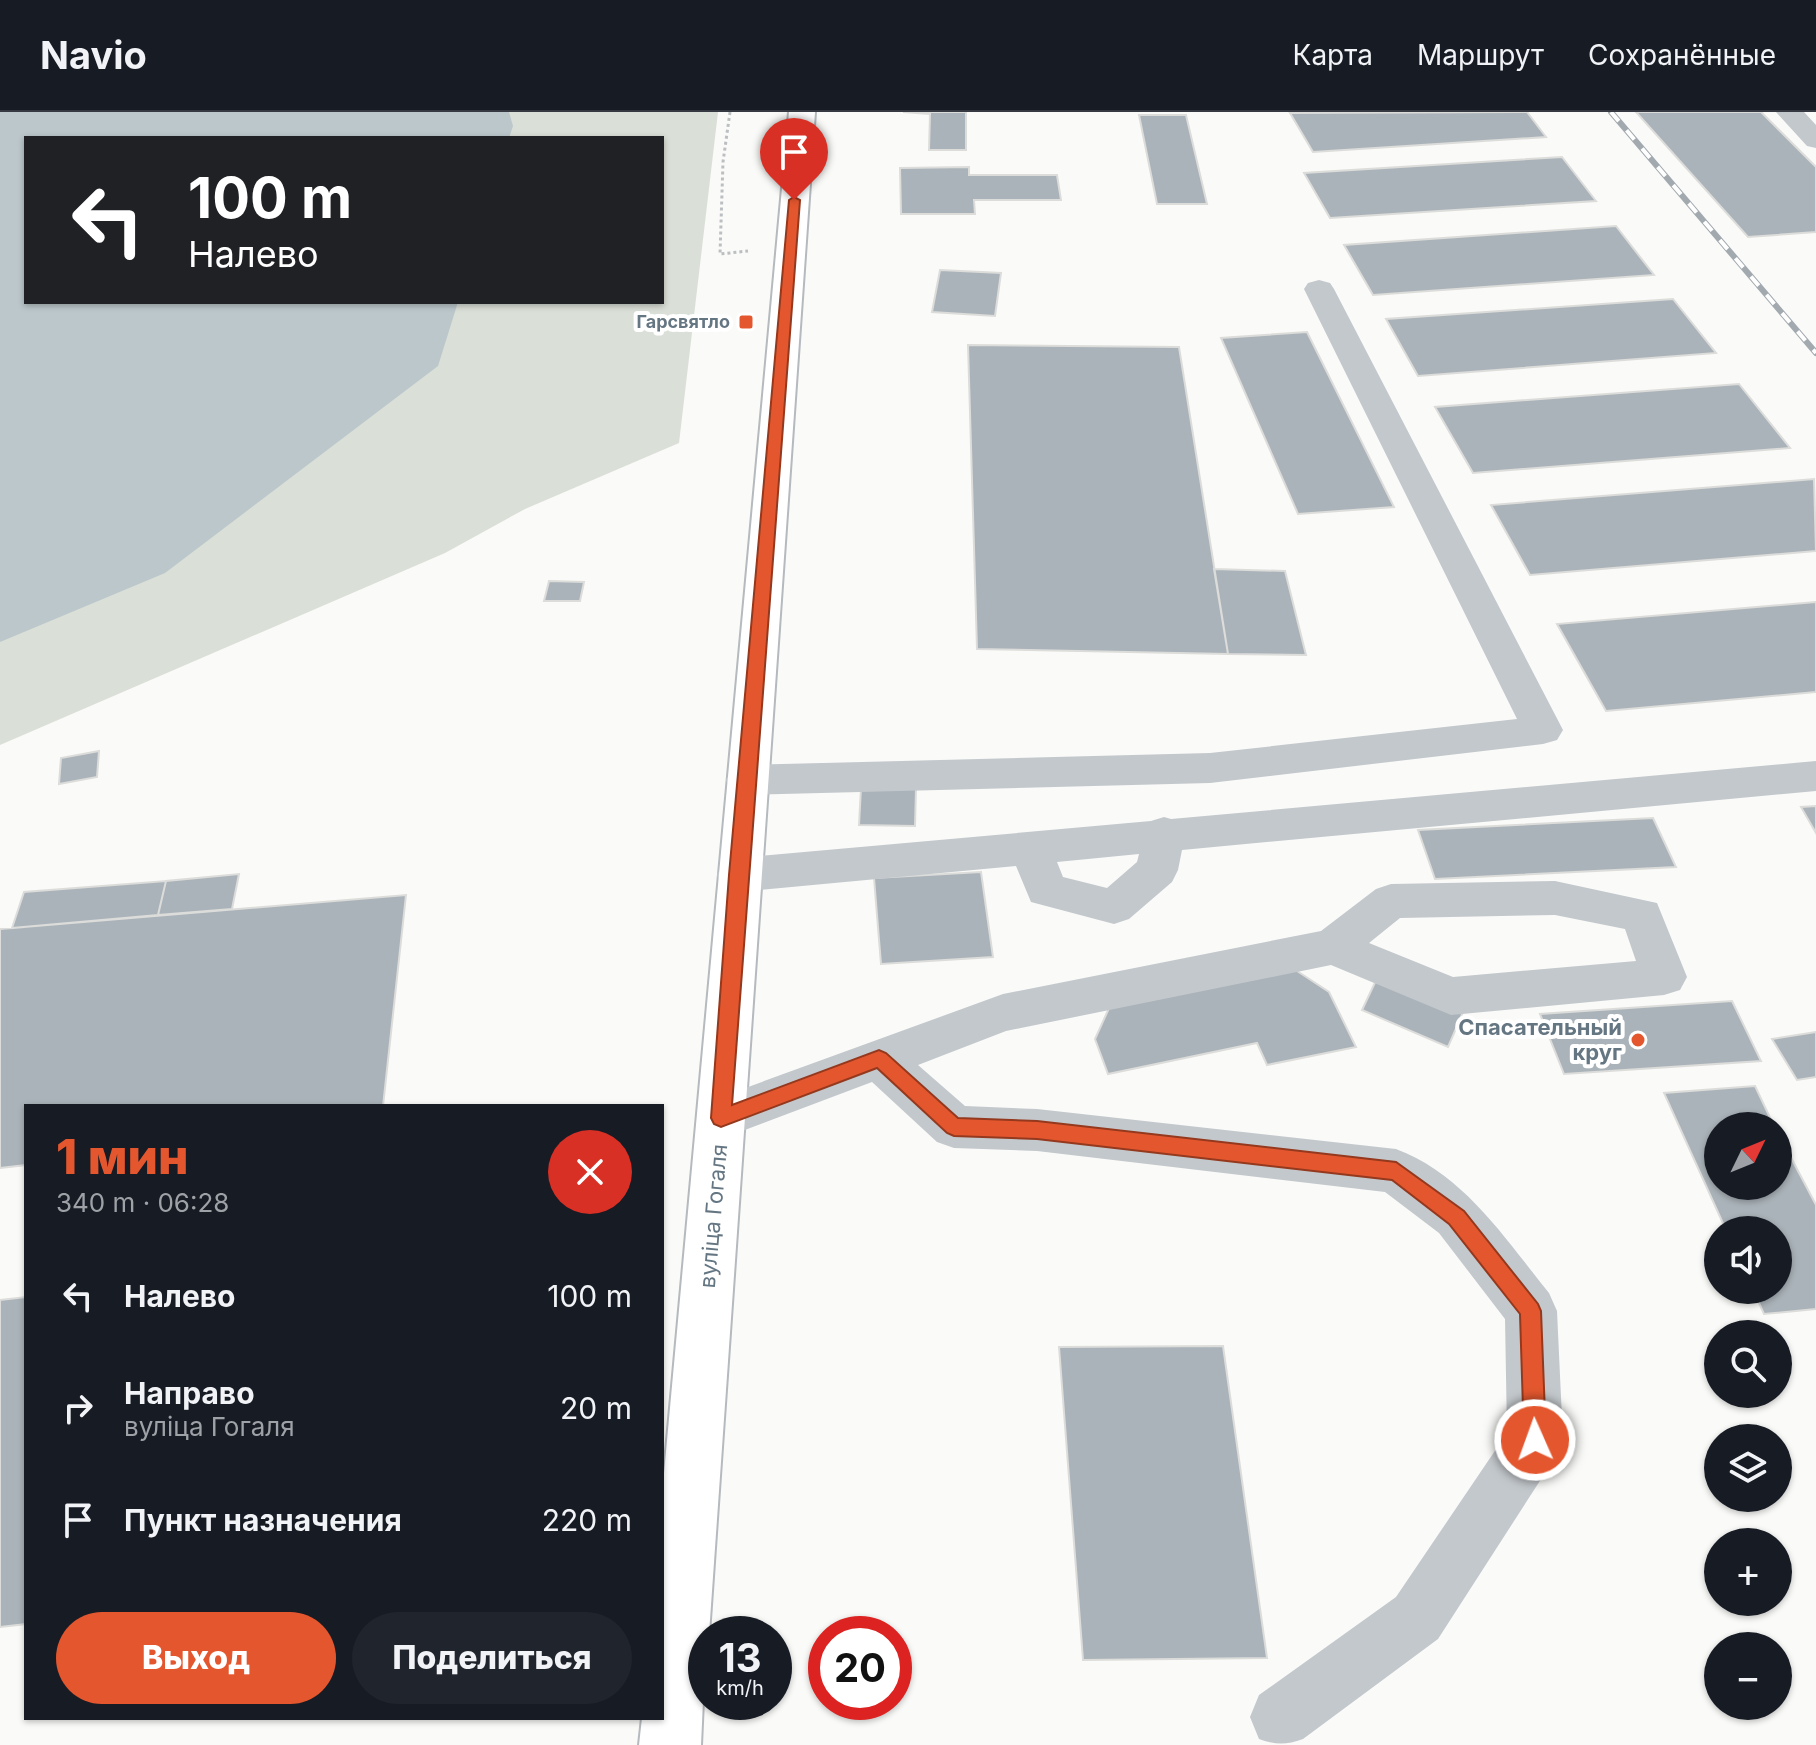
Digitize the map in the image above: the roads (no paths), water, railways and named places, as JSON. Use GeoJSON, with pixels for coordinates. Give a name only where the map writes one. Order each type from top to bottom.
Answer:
{"type":"FeatureCollection","features":[{"type":"Feature","properties":{"kind":"main road","name":"вуліца Гогаля"},"geometry":{"type":"LineString","coordinates":[[670,1745],[802,112]]}},
{"type":"Feature","properties":{"kind":"lane"},"geometry":{"type":"LineString","coordinates":[[1789,112],[1816,140]]}},
{"type":"Feature","properties":{"kind":"lane"},"geometry":{"type":"LineString","coordinates":[[746,780],[1210,768],[1543,730],[1319,289]]}},
{"type":"Feature","properties":{"kind":"lane"},"geometry":{"type":"LineString","coordinates":[[738,875],[1164,833],[1816,776]]}},
{"type":"Feature","properties":{"kind":"lane"},"geometry":{"type":"LineString","coordinates":[[1030,846],[1046,890],[1114,907],[1157,870],[1164,833]]}},
{"type":"Feature","properties":{"kind":"lane"},"geometry":{"type":"LineString","coordinates":[[721,1118],[1003,1013],[1333,947],[1391,901],[1555,898],[1642,915],[1664,977],[1451,996],[1333,947]]}},
{"type":"Feature","properties":{"kind":"lane"},"geometry":{"type":"LineString","coordinates":[[879,1059],[954,1127],[1037,1130],[1396,1171],[1457,1217],[1531,1311],[1535,1440],[1417,1618],[1281,1717]]}},
{"type":"Feature","properties":{"kind":"railway"},"geometry":{"type":"LineString","coordinates":[[1611,112],[1816,353]]}},
{"type":"Feature","properties":{"kind":"place","name":"Гарсвятло"},"geometry":{"type":"Point","coordinates":[746,322]}},
{"type":"Feature","properties":{"kind":"place","name":"Спасательный круг"},"geometry":{"type":"Point","coordinates":[1638,1040]}}]}
